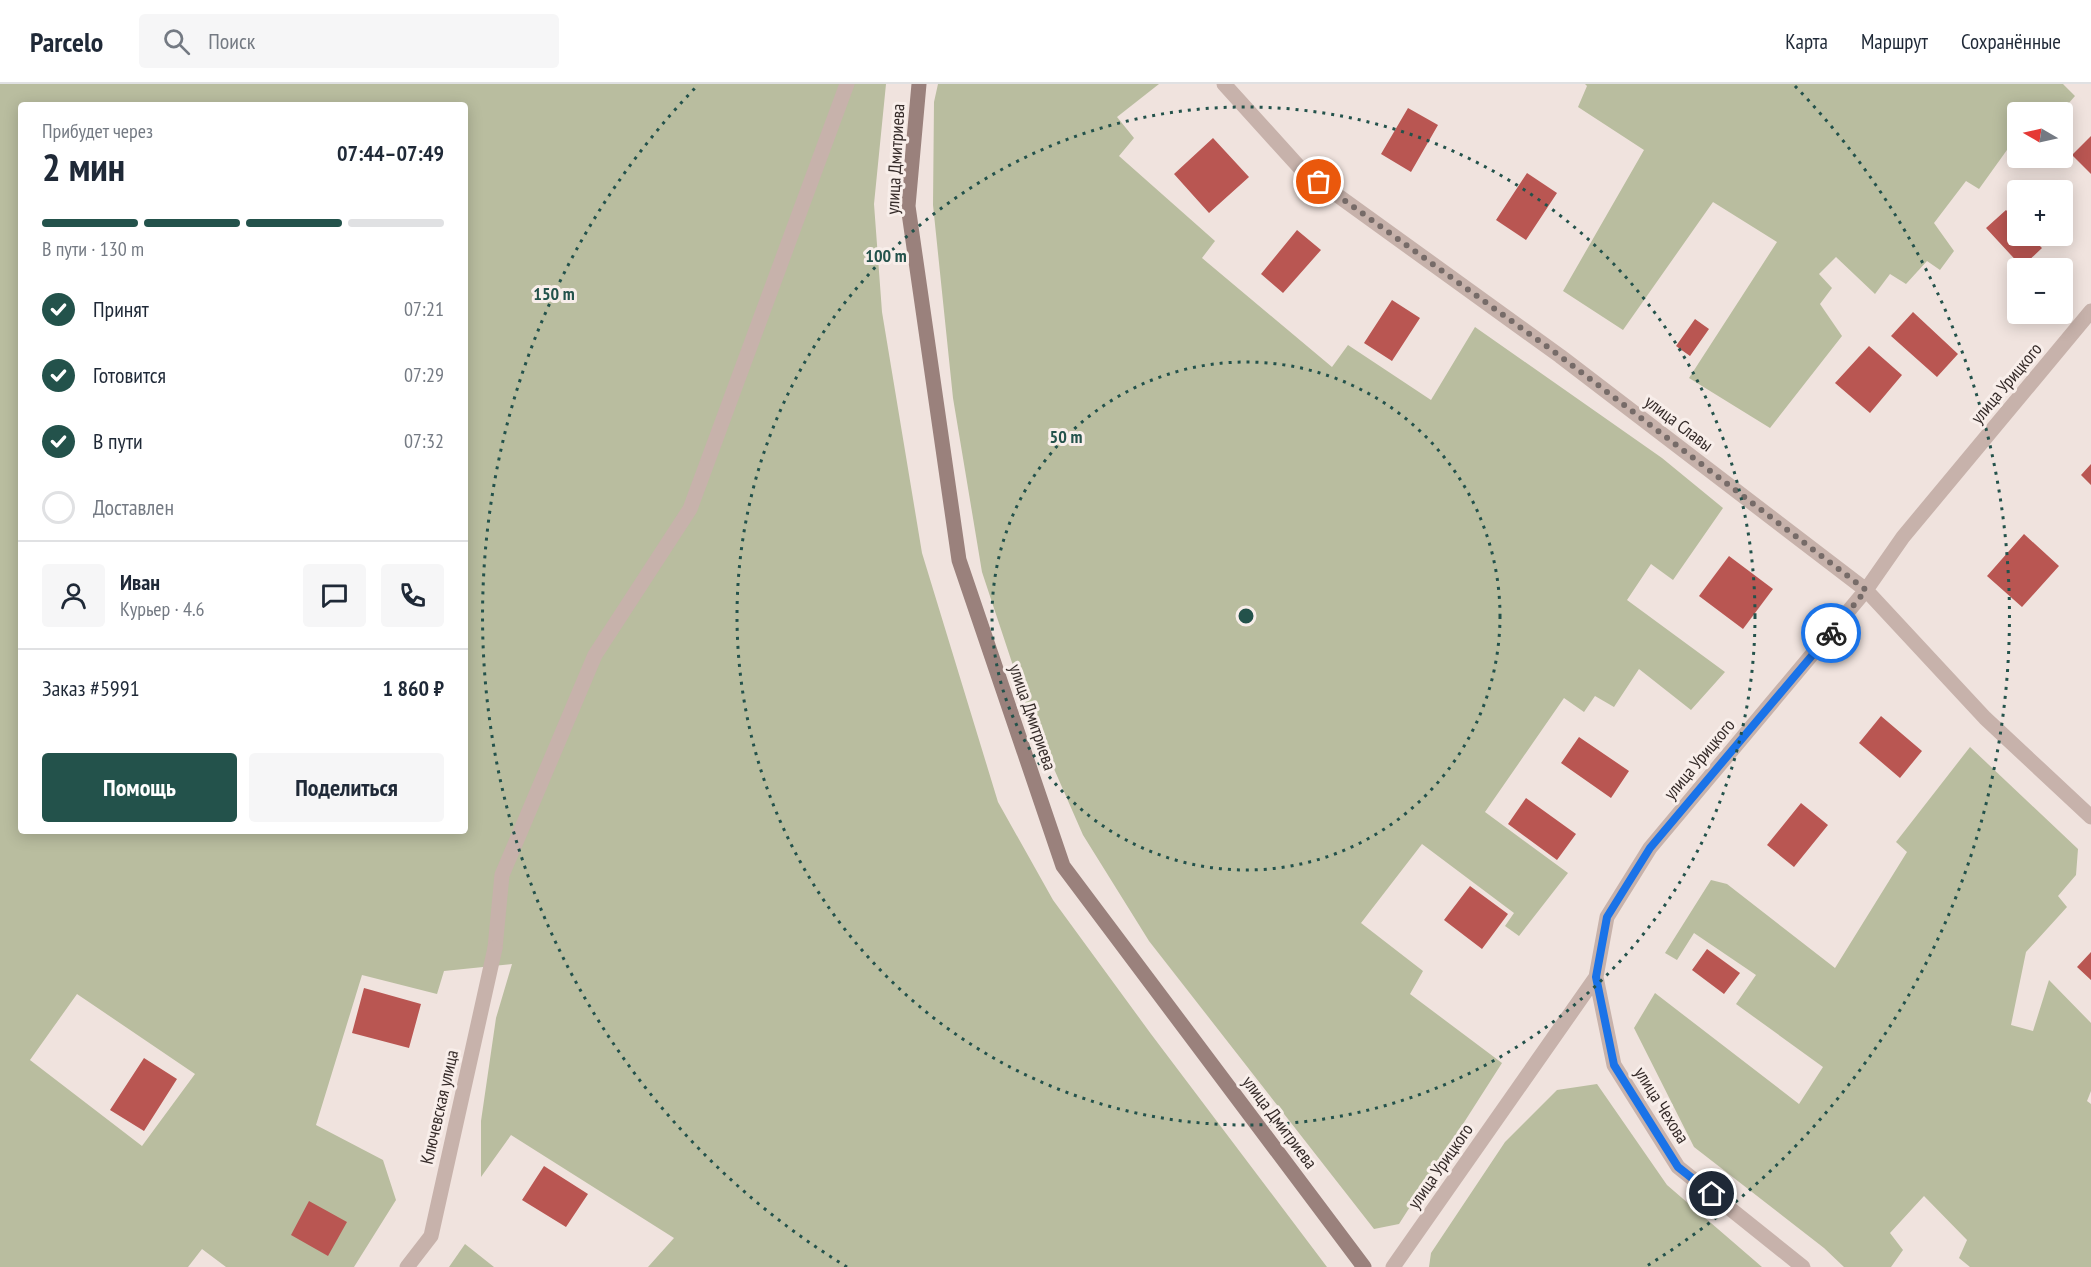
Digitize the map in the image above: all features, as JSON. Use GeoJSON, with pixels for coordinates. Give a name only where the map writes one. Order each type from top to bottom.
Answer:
{"type":"FeatureCollection","features":[{"type":"Feature","properties":{"kind":"street","name":"Ключевская улица"},"geometry":{"type":"LineString","coordinates":[[407,1267],[431,1236],[495,948],[502,875],[595,655],[690,509],[847,84]]}},
{"type":"Feature","properties":{"kind":"street","name":"улица Дмитриева"},"geometry":{"type":"LineString","coordinates":[[919,84],[908,206],[959,560],[1064,866],[1364,1267]]}},
{"type":"Feature","properties":{"kind":"street","name":"улица Славы"},"geometry":{"type":"LineString","coordinates":[[1224,84],[1301,169],[1560,356],[1866,590],[1985,718],[2091,817]]}},
{"type":"Feature","properties":{"kind":"street","name":"улица Урицкого"},"geometry":{"type":"LineString","coordinates":[[1393,1267],[1596,977],[1607,917],[1650,848],[1866,590],[1903,537],[2091,311]]}},
{"type":"Feature","properties":{"kind":"street","name":"улица Чехова"},"geometry":{"type":"LineString","coordinates":[[1596,977],[1614,1065],[1678,1167],[1803,1267]]}},
{"type":"Feature","properties":{"kind":"green space"},"geometry":{"type":"Polygon","coordinates":[[[0,84],[886,84],[874,204],[882,312],[922,553],[998,802],[1053,900],[1327,1267],[648,1267],[674,1238],[511,1135],[481,1177],[481,1121],[496,1018],[512,964],[444,971],[437,994],[362,975],[316,1125],[383,1160],[396,1200],[354,1267],[226,1267],[202,1249],[188,1267],[0,1267],[0,84]],[[77,994],[30,1060],[142,1146],[195,1074],[77,994]]]}},
{"type":"Feature","properties":{"kind":"green space"},"geometry":{"type":"Polygon","coordinates":[[[938,84],[1159,84],[1117,117],[1134,138],[1119,156],[1215,241],[1202,258],[1332,367],[1348,345],[1431,400],[1475,327],[1662,458],[1723,508],[1673,580],[1651,564],[1627,600],[1725,672],[1691,710],[1639,669],[1614,707],[1595,696],[1584,712],[1564,698],[1485,812],[1568,873],[1519,936],[1505,926],[1514,913],[1422,844],[1361,923],[1423,971],[1410,994],[1502,1063],[1399,1224],[1374,1229],[1149,941],[1083,835],[1026,705],[982,572],[953,398],[933,205],[934,102],[938,84]]]}},
{"type":"Feature","properties":{"kind":"green space"},"geometry":{"type":"Polygon","coordinates":[[[1585,84],[2063,84],[2075,96],[2070,102],[2007,102],[2007,150],[1979,189],[1966,181],[1934,223],[1954,251],[1940,270],[1927,261],[1906,284],[1890,274],[1875,294],[1836,257],[1819,274],[1832,288],[1820,304],[1842,336],[1770,428],[1689,378],[1777,242],[1713,202],[1623,330],[1563,291],[1644,150],[1578,107],[1587,86],[1585,84]]]}},
{"type":"Feature","properties":{"kind":"green space"},"geometry":{"type":"Polygon","coordinates":[[[1970,747],[2078,849],[2076,875],[2058,896],[2067,907],[2026,952],[2011,1025],[2033,1031],[2049,980],[2091,1023],[2091,1091],[2087,1101],[2091,1104],[2091,1267],[1970,1267],[1959,1258],[1967,1240],[1924,1196],[1890,1233],[1903,1250],[1891,1267],[1844,1267],[1824,1248],[1694,1147],[1634,1028],[1655,993],[1799,1104],[1823,1067],[1736,1004],[1756,975],[1694,933],[1677,960],[1665,953],[1711,880],[1727,884],[1835,968],[1907,852],[1896,842],[1970,747]]]}},
{"type":"Feature","properties":{"kind":"green space"},"geometry":{"type":"Polygon","coordinates":[[[1597,1084],[1667,1185],[1762,1267],[1429,1267],[1431,1253],[1505,1142],[1557,1090],[1597,1084]]]}},
{"type":"Feature","properties":{"kind":"green space"},"geometry":{"type":"Polygon","coordinates":[[[465,1244],[494,1267],[449,1267],[465,1244]]]}},
{"type":"Feature","properties":{"kind":"building"},"geometry":{"type":"Polygon","coordinates":[[[1408,108],[1438,125],[1411,172],[1381,154],[1408,108]]]}},
{"type":"Feature","properties":{"kind":"building"},"geometry":{"type":"Polygon","coordinates":[[[2091,136],[2091,174],[2073,156],[2091,136]]]}},
{"type":"Feature","properties":{"kind":"building"},"geometry":{"type":"Polygon","coordinates":[[[1213,138],[1249,177],[1209,213],[1174,174],[1213,138]]]}},
{"type":"Feature","properties":{"kind":"building"},"geometry":{"type":"Polygon","coordinates":[[[1527,173],[1557,193],[1526,240],[1496,220],[1527,173]]]}},
{"type":"Feature","properties":{"kind":"building"},"geometry":{"type":"Polygon","coordinates":[[[2006,210],[2007,246],[2040,246],[2042,248],[2031,258],[2014,258],[1986,228],[2006,210]]]}},
{"type":"Feature","properties":{"kind":"building"},"geometry":{"type":"Polygon","coordinates":[[[1297,230],[1321,250],[1283,293],[1261,274],[1297,230]]]}},
{"type":"Feature","properties":{"kind":"building"},"geometry":{"type":"Polygon","coordinates":[[[1392,300],[1420,318],[1392,361],[1364,343],[1392,300]]]}},
{"type":"Feature","properties":{"kind":"building"},"geometry":{"type":"Polygon","coordinates":[[[1913,312],[1958,354],[1937,377],[1891,336],[1913,312]]]}},
{"type":"Feature","properties":{"kind":"building"},"geometry":{"type":"Polygon","coordinates":[[[1695,319],[1709,329],[1690,356],[1676,346],[1695,319]]]}},
{"type":"Feature","properties":{"kind":"building"},"geometry":{"type":"Polygon","coordinates":[[[1869,346],[1902,375],[1870,413],[1835,383],[1869,346]]]}},
{"type":"Feature","properties":{"kind":"building"},"geometry":{"type":"Polygon","coordinates":[[[2091,464],[2091,485],[2081,475],[2091,464]]]}},
{"type":"Feature","properties":{"kind":"building"},"geometry":{"type":"Polygon","coordinates":[[[2024,534],[2059,566],[2022,607],[1987,576],[2024,534]]]}},
{"type":"Feature","properties":{"kind":"building"},"geometry":{"type":"Polygon","coordinates":[[[1729,556],[1773,589],[1743,629],[1699,596],[1729,556]]]}},
{"type":"Feature","properties":{"kind":"building"},"geometry":{"type":"Polygon","coordinates":[[[1881,716],[1922,751],[1900,778],[1859,743],[1881,716]]]}},
{"type":"Feature","properties":{"kind":"building"},"geometry":{"type":"Polygon","coordinates":[[[1579,737],[1629,771],[1611,798],[1561,763],[1579,737]]]}},
{"type":"Feature","properties":{"kind":"building"},"geometry":{"type":"Polygon","coordinates":[[[1526,798],[1576,834],[1557,860],[1508,824],[1526,798]]]}},
{"type":"Feature","properties":{"kind":"building"},"geometry":{"type":"Polygon","coordinates":[[[1801,803],[1828,825],[1794,867],[1767,845],[1801,803]]]}},
{"type":"Feature","properties":{"kind":"building"},"geometry":{"type":"Polygon","coordinates":[[[1470,886],[1508,914],[1482,949],[1444,920],[1470,886]]]}},
{"type":"Feature","properties":{"kind":"building"},"geometry":{"type":"Polygon","coordinates":[[[1707,949],[1740,973],[1724,994],[1692,970],[1707,949]]]}},
{"type":"Feature","properties":{"kind":"building"},"geometry":{"type":"Polygon","coordinates":[[[2091,952],[2091,980],[2077,967],[2091,952]]]}},
{"type":"Feature","properties":{"kind":"building"},"geometry":{"type":"Polygon","coordinates":[[[364,988],[421,1004],[409,1048],[352,1033],[364,988]]]}},
{"type":"Feature","properties":{"kind":"building"},"geometry":{"type":"Polygon","coordinates":[[[144,1058],[177,1079],[144,1131],[110,1110],[144,1058]]]}},
{"type":"Feature","properties":{"kind":"building"},"geometry":{"type":"Polygon","coordinates":[[[544,1166],[588,1194],[566,1227],[522,1200],[544,1166]]]}},
{"type":"Feature","properties":{"kind":"building"},"geometry":{"type":"Polygon","coordinates":[[[309,1201],[347,1222],[328,1256],[291,1235],[309,1201]]]}},
{"type":"Feature","properties":{"kind":"way so far"},"geometry":{"type":"LineString","coordinates":[[1319,182],[1560,356],[1866,590],[1831,633]]}},
{"type":"Feature","properties":{"kind":"route"},"geometry":{"type":"LineString","coordinates":[[1712,1194],[1678,1167],[1614,1065],[1596,977],[1607,917],[1650,848],[1831,633]]}}]}
